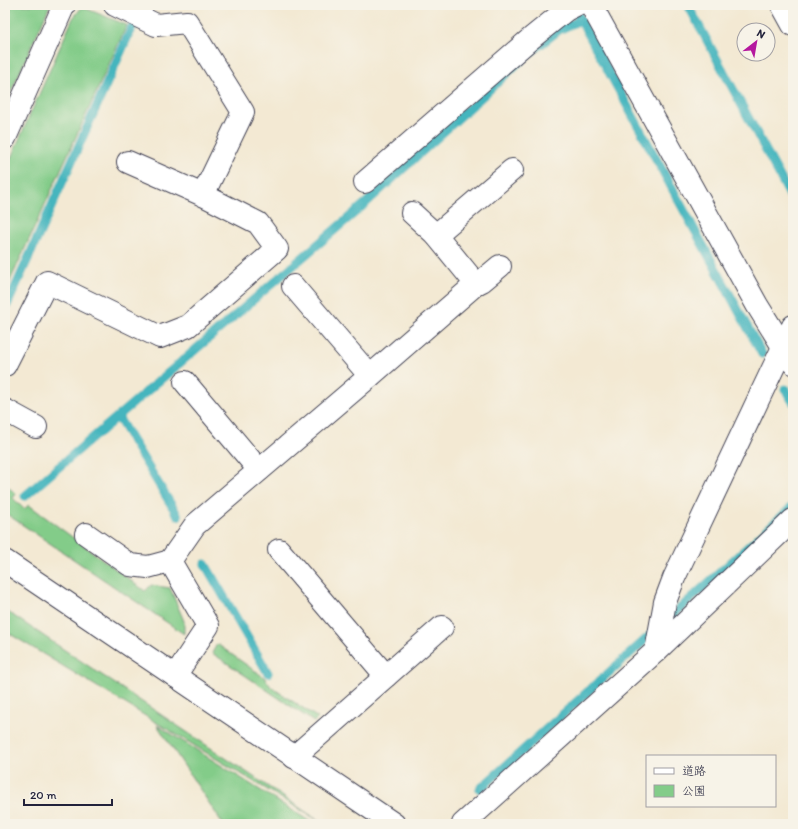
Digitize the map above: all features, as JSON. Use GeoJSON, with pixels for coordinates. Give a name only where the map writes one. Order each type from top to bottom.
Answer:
{"type":"FeatureCollection","features":[{"type":"Feature","properties":{"kind":"street"},"geometry":{"type":"LineString","coordinates":[[5,138],[64,5]]}},
{"type":"Feature","properties":{"kind":"street"},"geometry":{"type":"LineString","coordinates":[[591,5],[757,305],[788,355]]}},
{"type":"Feature","properties":{"kind":"street"},"geometry":{"type":"LineString","coordinates":[[121,8],[156,25],[182,13],[242,112],[203,195]]}},
{"type":"Feature","properties":{"kind":"street"},"geometry":{"type":"LineString","coordinates":[[365,182],[529,40],[571,8]]}},
{"type":"Feature","properties":{"kind":"street"},"geometry":{"type":"LineString","coordinates":[[7,354],[47,282],[160,337],[188,326],[276,249],[258,223],[203,195],[128,162]]}},
{"type":"Feature","properties":{"kind":"street"},"geometry":{"type":"LineString","coordinates":[[436,235],[512,170]]}},
{"type":"Feature","properties":{"kind":"street"},"geometry":{"type":"LineString","coordinates":[[412,213],[436,235],[476,284]]}},
{"type":"Feature","properties":{"kind":"street"},"geometry":{"type":"LineString","coordinates":[[86,534],[130,565],[148,567],[170,561],[195,525],[476,284],[500,266]]}},
{"type":"Feature","properties":{"kind":"street"},"geometry":{"type":"LineString","coordinates":[[293,286],[370,376]]}},
{"type":"Feature","properties":{"kind":"street"},"geometry":{"type":"LineString","coordinates":[[659,635],[665,602],[674,578],[788,355],[793,326]]}},
{"type":"Feature","properties":{"kind":"street"},"geometry":{"type":"LineString","coordinates":[[185,382],[259,470]]}},
{"type":"Feature","properties":{"kind":"street"},"geometry":{"type":"LineString","coordinates":[[5,410],[36,427]]}},
{"type":"Feature","properties":{"kind":"street"},"geometry":{"type":"LineString","coordinates":[[463,824],[659,635],[793,520]]}},
{"type":"Feature","properties":{"kind":"street"},"geometry":{"type":"LineString","coordinates":[[279,550],[386,676]]}},
{"type":"Feature","properties":{"kind":"street"},"geometry":{"type":"LineString","coordinates":[[5,561],[394,824]]}},
{"type":"Feature","properties":{"kind":"street"},"geometry":{"type":"LineString","coordinates":[[170,561],[208,626],[175,676]]}},
{"type":"Feature","properties":{"kind":"street"},"geometry":{"type":"LineString","coordinates":[[294,757],[442,628]]}},
{"type":"Feature","properties":{"kind":"green space"},"geometry":{"type":"Polygon","coordinates":[[[12,5],[50,5],[5,105],[5,21],[12,5]]]}},
{"type":"Feature","properties":{"kind":"green space"},"geometry":{"type":"Polygon","coordinates":[[[82,7],[127,25],[5,292],[5,171],[73,18],[82,7]]]}},
{"type":"Feature","properties":{"kind":"green space"},"geometry":{"type":"Polygon","coordinates":[[[5,484],[16,494],[13,498],[24,509],[29,505],[145,591],[151,585],[170,588],[184,621],[184,634],[5,513],[5,484]]]}},
{"type":"Feature","properties":{"kind":"green space"},"geometry":{"type":"Polygon","coordinates":[[[5,610],[324,824],[5,631],[5,610]]]}},
{"type":"Feature","properties":{"kind":"green space"},"geometry":{"type":"Polygon","coordinates":[[[217,644],[265,678],[271,687],[318,718],[314,722],[212,653],[217,644]]]}},
{"type":"Feature","properties":{"kind":"green space"},"geometry":{"type":"Polygon","coordinates":[[[157,725],[314,824],[223,824],[157,725]]]}},
{"type":"Feature","properties":{"kind":"waterway"},"geometry":{"type":"LineString","coordinates":[[5,310],[142,5]]}},
{"type":"Feature","properties":{"kind":"waterway"},"geometry":{"type":"LineString","coordinates":[[688,5],[793,201]]}},
{"type":"Feature","properties":{"kind":"waterway"},"geometry":{"type":"LineString","coordinates":[[578,15],[762,354]]}},
{"type":"Feature","properties":{"kind":"waterway"},"geometry":{"type":"LineString","coordinates":[[25,496],[366,203],[526,56],[559,30],[580,20]]}},
{"type":"Feature","properties":{"kind":"waterway"},"geometry":{"type":"LineString","coordinates":[[785,389],[793,402]]}},
{"type":"Feature","properties":{"kind":"waterway"},"geometry":{"type":"LineString","coordinates":[[118,417],[178,516]]}},
{"type":"Feature","properties":{"kind":"waterway"},"geometry":{"type":"LineString","coordinates":[[665,622],[793,506]]}},
{"type":"Feature","properties":{"kind":"waterway"},"geometry":{"type":"LineString","coordinates":[[205,564],[268,673]]}},
{"type":"Feature","properties":{"kind":"waterway"},"geometry":{"type":"LineString","coordinates":[[480,789],[656,630]]}}]}
